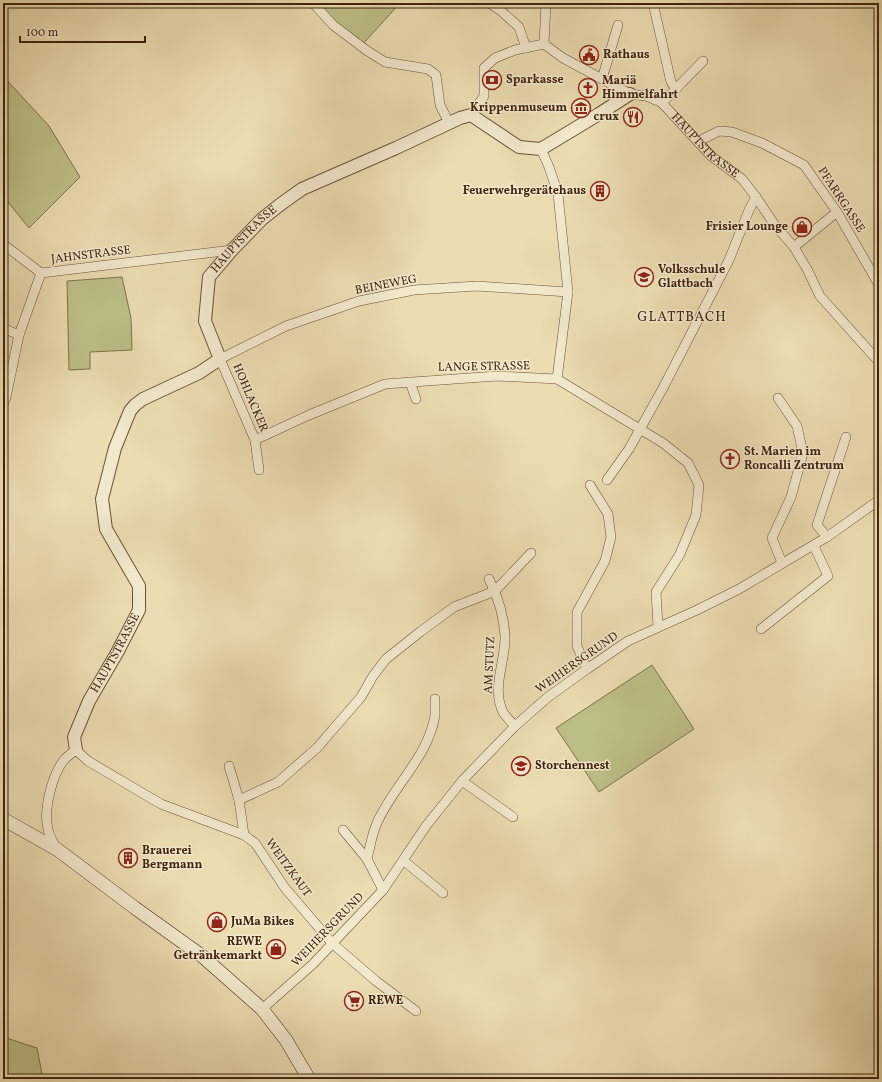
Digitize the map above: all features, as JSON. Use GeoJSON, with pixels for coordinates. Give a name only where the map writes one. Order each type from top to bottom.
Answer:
{"type":"FeatureCollection","features":[{"type":"Feature","properties":{"kind":"main road"},"geometry":{"type":"LineString","coordinates":[[3,819],[58,850],[202,956],[262,1010],[286,1040],[309,1079]]}},
{"type":"Feature","properties":{"kind":"street"},"geometry":{"type":"LineString","coordinates":[[313,3],[333,25],[366,50],[385,62],[428,69],[436,76],[440,105],[449,123]]}},
{"type":"Feature","properties":{"kind":"street"},"geometry":{"type":"LineString","coordinates":[[489,3],[500,10],[519,27],[526,48]]}},
{"type":"Feature","properties":{"kind":"street"},"geometry":{"type":"LineString","coordinates":[[546,3],[544,44],[515,50],[495,58],[484,68],[484,96],[471,115],[519,146],[541,149],[630,94]]}},
{"type":"Feature","properties":{"kind":"street"},"geometry":{"type":"LineString","coordinates":[[653,3],[672,82],[676,89]]}},
{"type":"Feature","properties":{"kind":"street"},"geometry":{"type":"LineString","coordinates":[[602,79],[618,25]]}},
{"type":"Feature","properties":{"kind":"street","name":"HAUPTSTRASSE"},"geometry":{"type":"LineString","coordinates":[[544,44],[563,58],[630,94],[646,96],[662,103],[699,141],[711,156],[742,179],[774,224],[794,247],[820,296],[879,362]]}},
{"type":"Feature","properties":{"kind":"street"},"geometry":{"type":"LineString","coordinates":[[662,103],[702,61]]}},
{"type":"Feature","properties":{"kind":"street","name":"HAUPTSTRASSE"},"geometry":{"type":"LineString","coordinates":[[76,750],[74,737],[89,701],[118,651],[139,610],[139,586],[106,529],[102,499],[115,448],[130,411],[135,405],[143,399],[199,373],[220,359],[205,321],[208,277],[232,250],[268,214],[302,189],[460,118],[471,115]]}},
{"type":"Feature","properties":{"kind":"street","name":"PFARRGASSE"},"geometry":{"type":"LineString","coordinates":[[699,141],[719,131],[732,132],[762,142],[804,165],[837,212],[879,285]]}},
{"type":"Feature","properties":{"kind":"street"},"geometry":{"type":"LineString","coordinates":[[541,149],[558,194],[568,292],[557,379]]}},
{"type":"Feature","properties":{"kind":"street"},"geometry":{"type":"LineString","coordinates":[[607,480],[629,449],[640,430],[730,260],[749,210],[756,197]]}},
{"type":"Feature","properties":{"kind":"street"},"geometry":{"type":"LineString","coordinates":[[794,247],[837,212]]}},
{"type":"Feature","properties":{"kind":"street"},"geometry":{"type":"LineString","coordinates":[[3,244],[41,273]]}},
{"type":"Feature","properties":{"kind":"street","name":"JAHNSTRASSE"},"geometry":{"type":"LineString","coordinates":[[3,404],[6,397],[19,335],[41,273],[232,250]]}},
{"type":"Feature","properties":{"kind":"street","name":"BEINEWEG"},"geometry":{"type":"LineString","coordinates":[[220,359],[286,326],[359,301],[414,290],[477,286],[568,292]]}},
{"type":"Feature","properties":{"kind":"street"},"geometry":{"type":"LineString","coordinates":[[3,328],[19,335]]}},
{"type":"Feature","properties":{"kind":"street","name":"HOHLACKER"},"geometry":{"type":"LineString","coordinates":[[220,359],[255,440],[259,470]]}},
{"type":"Feature","properties":{"kind":"street","name":"LANGE STRASSE"},"geometry":{"type":"LineString","coordinates":[[255,440],[309,415],[385,384],[497,376],[557,379],[663,443],[688,463],[699,485],[696,515],[680,554],[656,592],[658,627]]}},
{"type":"Feature","properties":{"kind":"street"},"geometry":{"type":"LineString","coordinates":[[410,382],[416,399]]}},
{"type":"Feature","properties":{"kind":"street"},"geometry":{"type":"LineString","coordinates":[[778,398],[797,426],[802,453],[791,497],[772,538],[782,563]]}},
{"type":"Feature","properties":{"kind":"street"},"geometry":{"type":"LineString","coordinates":[[828,537],[817,525],[846,437]]}},
{"type":"Feature","properties":{"kind":"street"},"geometry":{"type":"LineString","coordinates":[[587,669],[577,646],[577,612],[605,560],[611,537],[608,514],[590,485]]}},
{"type":"Feature","properties":{"kind":"street","name":"WEIHERSGRUND"},"geometry":{"type":"LineString","coordinates":[[262,1010],[313,964],[383,890],[404,861],[426,826],[462,781],[514,726],[548,697],[628,641],[739,589],[814,546],[879,500]]}},
{"type":"Feature","properties":{"kind":"street"},"geometry":{"type":"LineString","coordinates":[[761,629],[828,576],[814,546]]}},
{"type":"Feature","properties":{"kind":"street"},"geometry":{"type":"LineString","coordinates":[[239,800],[278,782],[318,748],[360,696],[386,659],[454,607],[495,590],[530,553]]}},
{"type":"Feature","properties":{"kind":"street","name":"AM STUTZ"},"geometry":{"type":"LineString","coordinates":[[489,579],[495,590],[501,609],[505,637],[498,692],[503,712],[514,726]]}},
{"type":"Feature","properties":{"kind":"street"},"geometry":{"type":"LineString","coordinates":[[367,859],[376,824],[394,792],[418,756],[430,731],[435,714],[435,699]]}},
{"type":"Feature","properties":{"kind":"street"},"geometry":{"type":"LineString","coordinates":[[58,850],[50,837],[48,829],[46,819],[48,801],[55,776],[64,759],[76,750]]}},
{"type":"Feature","properties":{"kind":"street","name":"WEITZKAUT"},"geometry":{"type":"LineString","coordinates":[[76,750],[88,761],[161,804],[244,835],[255,843],[285,888],[333,944],[376,981],[416,1011]]}},
{"type":"Feature","properties":{"kind":"street"},"geometry":{"type":"LineString","coordinates":[[229,766],[239,800],[244,835]]}},
{"type":"Feature","properties":{"kind":"street"},"geometry":{"type":"LineString","coordinates":[[462,781],[513,817]]}},
{"type":"Feature","properties":{"kind":"street"},"geometry":{"type":"LineString","coordinates":[[343,830],[367,859],[383,890]]}},
{"type":"Feature","properties":{"kind":"street"},"geometry":{"type":"LineString","coordinates":[[404,861],[443,893]]}},
{"type":"Feature","properties":{"kind":"green space"},"geometry":{"type":"Polygon","coordinates":[[[317,3],[400,3],[362,45],[317,3]]]}},
{"type":"Feature","properties":{"kind":"green space"},"geometry":{"type":"Polygon","coordinates":[[[3,76],[49,126],[80,177],[29,228],[3,196],[3,76]]]}},
{"type":"Feature","properties":{"kind":"green space"},"geometry":{"type":"Polygon","coordinates":[[[122,277],[131,318],[132,350],[90,352],[90,369],[69,370],[67,281],[122,277]]]}},
{"type":"Feature","properties":{"kind":"green space"},"geometry":{"type":"Polygon","coordinates":[[[652,665],[694,729],[599,792],[556,728],[652,665]]]}},
{"type":"Feature","properties":{"kind":"green space"},"geometry":{"type":"Polygon","coordinates":[[[3,1037],[37,1048],[43,1079],[3,1079],[3,1037]]]}},
{"type":"Feature","properties":{"kind":"place","name":"Rathaus"},"geometry":{"type":"Point","coordinates":[589,55]}},
{"type":"Feature","properties":{"kind":"place","name":"Sparkasse"},"geometry":{"type":"Point","coordinates":[492,80]}},
{"type":"Feature","properties":{"kind":"place","name":"Mariä Himmelfahrt"},"geometry":{"type":"Point","coordinates":[588,88]}},
{"type":"Feature","properties":{"kind":"place","name":"Krippenmuseum"},"geometry":{"type":"Point","coordinates":[581,108]}},
{"type":"Feature","properties":{"kind":"place","name":"crux"},"geometry":{"type":"Point","coordinates":[633,117]}},
{"type":"Feature","properties":{"kind":"place","name":"Feuerwehrgerätehaus"},"geometry":{"type":"Point","coordinates":[600,191]}},
{"type":"Feature","properties":{"kind":"place","name":"Frisier Lounge"},"geometry":{"type":"Point","coordinates":[802,227]}},
{"type":"Feature","properties":{"kind":"place","name":"Volksschule Glattbach"},"geometry":{"type":"Point","coordinates":[644,277]}},
{"type":"Feature","properties":{"kind":"place","name":"St. Marien im Roncalli Zentrum"},"geometry":{"type":"Point","coordinates":[730,459]}},
{"type":"Feature","properties":{"kind":"place","name":"Storchennest"},"geometry":{"type":"Point","coordinates":[521,766]}},
{"type":"Feature","properties":{"kind":"place","name":"Brauerei Bergmann"},"geometry":{"type":"Point","coordinates":[128,858]}},
{"type":"Feature","properties":{"kind":"place","name":"JuMa Bikes"},"geometry":{"type":"Point","coordinates":[217,922]}},
{"type":"Feature","properties":{"kind":"place","name":"REWE Getränkemarkt"},"geometry":{"type":"Point","coordinates":[276,949]}},
{"type":"Feature","properties":{"kind":"place","name":"REWE"},"geometry":{"type":"Point","coordinates":[354,1001]}},
{"type":"Feature","properties":{"kind":"district","name":"GLATTBACH"},"geometry":{"type":"Point","coordinates":[682,317]}}]}
